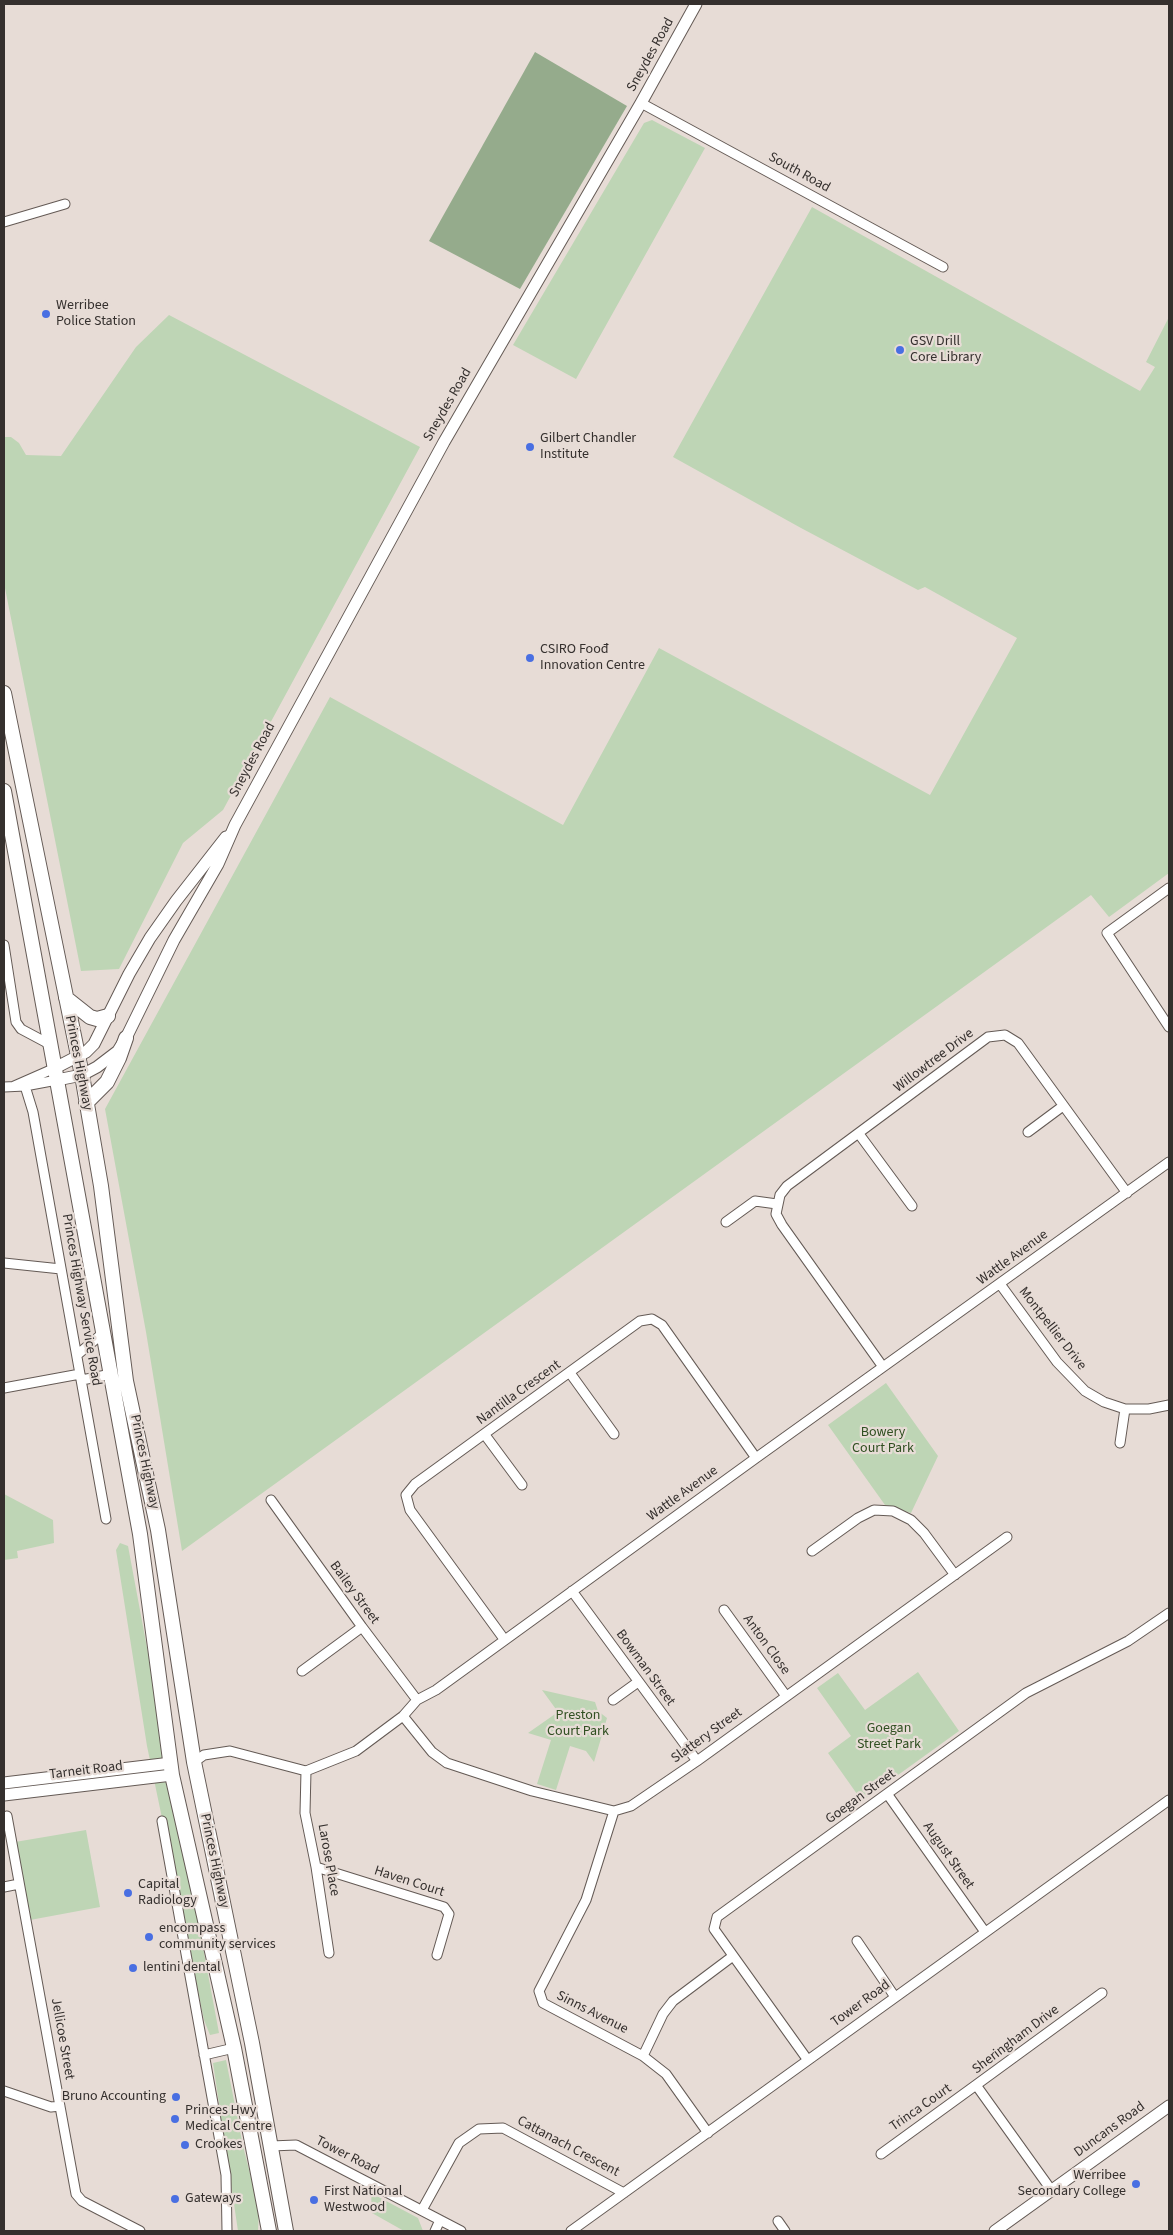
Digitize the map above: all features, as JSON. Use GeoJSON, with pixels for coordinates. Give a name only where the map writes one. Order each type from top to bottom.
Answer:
{"type":"FeatureCollection","features":[{"type":"Feature","properties":{"kind":"highway","name":"Princes Highway"},"geometry":{"type":"LineString","coordinates":[[4,692],[82,1075],[101,1186],[126,1381],[158,1530],[194,1762],[252,2043],[286,2231]]}},
{"type":"Feature","properties":{"kind":"highway","name":"Princes Highway"},"geometry":{"type":"LineString","coordinates":[[4,791],[140,1534],[171,1769],[234,2048],[269,2231]]}},
{"type":"Feature","properties":{"kind":"highway"},"geometry":{"type":"LineString","coordinates":[[66,998],[90,1016],[97,1019],[108,1016]]}},
{"type":"Feature","properties":{"kind":"highway"},"geometry":{"type":"LineString","coordinates":[[86,1103],[107,1082],[119,1058],[126,1038]]}},
{"type":"Feature","properties":{"kind":"highway"},"geometry":{"type":"LineString","coordinates":[[111,1374],[122,1351]]}},
{"type":"Feature","properties":{"kind":"highway"},"geometry":{"type":"LineString","coordinates":[[140,1534],[158,1530]]}},
{"type":"Feature","properties":{"kind":"highway"},"geometry":{"type":"LineString","coordinates":[[171,1769],[194,1762]]}},
{"type":"Feature","properties":{"kind":"highway"},"geometry":{"type":"LineString","coordinates":[[234,2048],[252,2043]]}},
{"type":"Feature","properties":{"kind":"highway"},"geometry":{"type":"LineString","coordinates":[[264,2231],[266,2215]]}},
{"type":"Feature","properties":{"kind":"main road","name":"Sneydes Road"},"geometry":{"type":"LineString","coordinates":[[56,1074],[82,1075],[107,1061],[118,1051],[126,1038],[174,940],[218,864],[235,826],[444,442],[641,103],[696,4]]}},
{"type":"Feature","properties":{"kind":"main road","name":"Sneydes Road"},"geometry":{"type":"LineString","coordinates":[[56,1074],[94,1044],[128,974],[150,938],[176,901],[235,826]]}},
{"type":"Feature","properties":{"kind":"main road","name":"Tarneit Road"},"geometry":{"type":"LineString","coordinates":[[4,1783],[171,1769]]}},
{"type":"Feature","properties":{"kind":"main road","name":"Tarneit Road"},"geometry":{"type":"LineString","coordinates":[[4,1795],[171,1769]]}},
{"type":"Feature","properties":{"kind":"main road","name":"Duncans Road"},"geometry":{"type":"LineString","coordinates":[[996,2231],[1169,2106]]}},
{"type":"Feature","properties":{"kind":"street","name":"South Road"},"geometry":{"type":"LineString","coordinates":[[641,103],[942,267]]}},
{"type":"Feature","properties":{"kind":"street"},"geometry":{"type":"LineString","coordinates":[[4,222],[65,204]]}},
{"type":"Feature","properties":{"kind":"street"},"geometry":{"type":"LineString","coordinates":[[1169,888],[1107,933],[1169,1027]]}},
{"type":"Feature","properties":{"kind":"street"},"geometry":{"type":"LineString","coordinates":[[4,945],[16,1022],[21,1029],[50,1045]]}},
{"type":"Feature","properties":{"kind":"street","name":"Willowtree Drive"},"geometry":{"type":"LineString","coordinates":[[776,1204],[780,1194],[787,1186],[988,1038],[1005,1035],[1018,1043],[1127,1193]]}},
{"type":"Feature","properties":{"kind":"street"},"geometry":{"type":"LineString","coordinates":[[14,1086],[56,1074]]}},
{"type":"Feature","properties":{"kind":"street"},"geometry":{"type":"LineString","coordinates":[[4,1087],[25,1086],[56,1074]]}},
{"type":"Feature","properties":{"kind":"street","name":"Princes Highway Service Road"},"geometry":{"type":"LineString","coordinates":[[25,1086],[33,1112],[106,1519]]}},
{"type":"Feature","properties":{"kind":"street"},"geometry":{"type":"LineString","coordinates":[[1028,1132],[1063,1106]]}},
{"type":"Feature","properties":{"kind":"street"},"geometry":{"type":"LineString","coordinates":[[859,1134],[912,1206]]}},
{"type":"Feature","properties":{"kind":"street","name":"Wattle Avenue"},"geometry":{"type":"LineString","coordinates":[[306,1771],[356,1751],[403,1716],[417,1700],[436,1690],[1169,1162]]}},
{"type":"Feature","properties":{"kind":"street"},"geometry":{"type":"LineString","coordinates":[[726,1222],[755,1201],[776,1204],[776,1214],[782,1225],[883,1367]]}},
{"type":"Feature","properties":{"kind":"street"},"geometry":{"type":"LineString","coordinates":[[4,1263],[61,1269]]}},
{"type":"Feature","properties":{"kind":"street","name":"Montpellier Drive"},"geometry":{"type":"LineString","coordinates":[[1000,1284],[1058,1362],[1085,1391],[1104,1402],[1125,1409],[1149,1409],[1169,1405]]}},
{"type":"Feature","properties":{"kind":"street","name":"Nantilla Crescent"},"geometry":{"type":"LineString","coordinates":[[504,1640],[410,1510],[406,1495],[415,1484],[640,1321],[652,1319],[662,1326],[756,1458]]}},
{"type":"Feature","properties":{"kind":"street"},"geometry":{"type":"LineString","coordinates":[[77,1355],[103,1334]]}},
{"type":"Feature","properties":{"kind":"street"},"geometry":{"type":"LineString","coordinates":[[570,1373],[614,1434]]}},
{"type":"Feature","properties":{"kind":"street"},"geometry":{"type":"LineString","coordinates":[[4,1388],[111,1374]]}},
{"type":"Feature","properties":{"kind":"street"},"geometry":{"type":"LineString","coordinates":[[1120,1443],[1125,1409]]}},
{"type":"Feature","properties":{"kind":"street"},"geometry":{"type":"LineString","coordinates":[[485,1435],[522,1485]]}},
{"type":"Feature","properties":{"kind":"street","name":"Bailey Street"},"geometry":{"type":"LineString","coordinates":[[271,1500],[362,1628],[417,1700]]}},
{"type":"Feature","properties":{"kind":"street"},"geometry":{"type":"LineString","coordinates":[[812,1551],[858,1518],[874,1510],[893,1511],[911,1520],[924,1533],[955,1575]]}},
{"type":"Feature","properties":{"kind":"street","name":"Slattery Street"},"geometry":{"type":"LineString","coordinates":[[614,1811],[631,1806],[696,1761],[1006,1538]]}},
{"type":"Feature","properties":{"kind":"street","name":"Bowman Street"},"geometry":{"type":"LineString","coordinates":[[572,1591],[696,1761]]}},
{"type":"Feature","properties":{"kind":"street","name":"Anton Close"},"geometry":{"type":"LineString","coordinates":[[724,1610],[786,1696]]}},
{"type":"Feature","properties":{"kind":"street","name":"Goegan Street"},"geometry":{"type":"LineString","coordinates":[[808,2059],[714,1929],[717,1917],[888,1795],[1026,1693],[1128,1641],[1169,1612]]}},
{"type":"Feature","properties":{"kind":"street"},"geometry":{"type":"LineString","coordinates":[[302,1671],[362,1628]]}},
{"type":"Feature","properties":{"kind":"street"},"geometry":{"type":"LineString","coordinates":[[613,1700],[638,1682]]}},
{"type":"Feature","properties":{"kind":"street"},"geometry":{"type":"LineString","coordinates":[[403,1716],[432,1752],[447,1763],[532,1791],[614,1811]]}},
{"type":"Feature","properties":{"kind":"street"},"geometry":{"type":"LineString","coordinates":[[194,1762],[204,1755],[230,1751],[306,1771]]}},
{"type":"Feature","properties":{"kind":"street","name":"Larose Place"},"geometry":{"type":"LineString","coordinates":[[306,1771],[305,1813],[316,1867],[329,1953]]}},
{"type":"Feature","properties":{"kind":"street","name":"August Street"},"geometry":{"type":"LineString","coordinates":[[888,1795],[986,1932]]}},
{"type":"Feature","properties":{"kind":"street","name":"Tower Road"},"geometry":{"type":"LineString","coordinates":[[570,2231],[1169,1800]]}},
{"type":"Feature","properties":{"kind":"street","name":"Sinns Avenue"},"geometry":{"type":"LineString","coordinates":[[614,1811],[586,1900],[539,1991],[543,2003],[643,2056],[666,2074],[708,2132]]}},
{"type":"Feature","properties":{"kind":"street","name":"Jellicoe Street"},"geometry":{"type":"LineString","coordinates":[[7,1816],[76,2194],[82,2200],[140,2231]]}},
{"type":"Feature","properties":{"kind":"street"},"geometry":{"type":"LineString","coordinates":[[162,1821],[226,2175],[227,2231]]}},
{"type":"Feature","properties":{"kind":"street","name":"Haven Court"},"geometry":{"type":"LineString","coordinates":[[316,1867],[444,1907],[449,1914],[437,1955]]}},
{"type":"Feature","properties":{"kind":"street"},"geometry":{"type":"LineString","coordinates":[[4,1887],[19,1884]]}},
{"type":"Feature","properties":{"kind":"street"},"geometry":{"type":"LineString","coordinates":[[857,1941],[895,1997]]}},
{"type":"Feature","properties":{"kind":"street"},"geometry":{"type":"LineString","coordinates":[[643,2056],[663,2014],[673,2001],[733,1956]]}},
{"type":"Feature","properties":{"kind":"street","name":"Sheringham Drive"},"geometry":{"type":"LineString","coordinates":[[1052,2191],[976,2085],[1102,1993]]}},
{"type":"Feature","properties":{"kind":"street"},"geometry":{"type":"LineString","coordinates":[[204,2055],[234,2048]]}},
{"type":"Feature","properties":{"kind":"street","name":"Trinca Court"},"geometry":{"type":"LineString","coordinates":[[881,2154],[976,2085]]}},
{"type":"Feature","properties":{"kind":"street"},"geometry":{"type":"LineString","coordinates":[[4,2091],[51,2107],[60,2106]]}},
{"type":"Feature","properties":{"kind":"street","name":"Cattanach Crescent"},"geometry":{"type":"LineString","coordinates":[[422,2210],[458,2144],[479,2129],[503,2128],[624,2193]]}},
{"type":"Feature","properties":{"kind":"street","name":"Tower Road"},"geometry":{"type":"LineString","coordinates":[[271,2146],[296,2145],[461,2231]]}},
{"type":"Feature","properties":{"kind":"street"},"geometry":{"type":"LineString","coordinates":[[435,2231],[440,2220]]}},
{"type":"Feature","properties":{"kind":"street"},"geometry":{"type":"LineString","coordinates":[[778,2221],[785,2231]]}},
{"type":"Feature","properties":{"kind":"green space"},"geometry":{"type":"Polygon","coordinates":[[[535,52],[627,106],[520,289],[429,241],[535,52]]]}},
{"type":"Feature","properties":{"kind":"green space"},"geometry":{"type":"Polygon","coordinates":[[[652,120],[705,148],[576,379],[513,345],[644,123],[652,120]]]}},
{"type":"Feature","properties":{"kind":"green space"},"geometry":{"type":"Polygon","coordinates":[[[812,207],[1140,391],[1155,367],[1146,362],[1169,317],[1169,873],[1109,917],[1091,895],[182,1551],[146,1332],[105,1109],[330,697],[563,825],[659,648],[930,795],[1017,638],[925,587],[918,590],[673,457],[812,207]]]}},
{"type":"Feature","properties":{"kind":"green space"},"geometry":{"type":"Polygon","coordinates":[[[169,315],[420,447],[223,810],[183,843],[119,969],[81,971],[4,583],[4,437],[11,437],[19,443],[26,455],[61,456],[136,347],[169,315]]]}},
{"type":"Feature","properties":{"kind":"green space","name":"Bowery Court Park"},"geometry":{"type":"Polygon","coordinates":[[[886,1383],[938,1456],[911,1513],[885,1505],[828,1425],[886,1383]]]}},
{"type":"Feature","properties":{"kind":"green space"},"geometry":{"type":"Polygon","coordinates":[[[4,1494],[53,1520],[54,1543],[17,1551],[18,1558],[4,1560],[4,1494]]]}},
{"type":"Feature","properties":{"kind":"green space"},"geometry":{"type":"Polygon","coordinates":[[[120,1543],[128,1546],[219,2033],[210,2035],[204,2020],[147,1746],[116,1550],[120,1543]]]}},
{"type":"Feature","properties":{"kind":"green space","name":"Goegan Street Park"},"geometry":{"type":"Polygon","coordinates":[[[918,1672],[959,1731],[862,1801],[828,1753],[851,1736],[817,1688],[838,1673],[865,1710],[918,1672]]]}},
{"type":"Feature","properties":{"kind":"green space","name":"Preston Court Park"},"geometry":{"type":"Polygon","coordinates":[[[542,1690],[595,1702],[598,1711],[607,1718],[594,1762],[586,1751],[570,1746],[556,1790],[537,1784],[551,1740],[528,1733],[558,1712],[542,1690]]]}},
{"type":"Feature","properties":{"kind":"green space"},"geometry":{"type":"Polygon","coordinates":[[[86,1830],[100,1907],[30,1920],[15,1842],[86,1830]]]}},
{"type":"Feature","properties":{"kind":"green space"},"geometry":{"type":"Polygon","coordinates":[[[226,2060],[243,2146],[259,2209],[258,2231],[238,2231],[213,2063],[226,2060]]]}},
{"type":"Feature","properties":{"kind":"green space"},"geometry":{"type":"Polygon","coordinates":[[[371,2193],[418,2218],[423,2231],[404,2231],[372,2213],[371,2193]]]}},
{"type":"Feature","properties":{"kind":"place","name":"Werribee Police Station"},"geometry":{"type":"Point","coordinates":[46,314]}},
{"type":"Feature","properties":{"kind":"place","name":"GSV Drill Core Library"},"geometry":{"type":"Point","coordinates":[900,350]}},
{"type":"Feature","properties":{"kind":"place","name":"Gilbert Chandler Institute"},"geometry":{"type":"Point","coordinates":[530,447]}},
{"type":"Feature","properties":{"kind":"place","name":"CSIRO Foođ Innovation Centre"},"geometry":{"type":"Point","coordinates":[530,658]}},
{"type":"Feature","properties":{"kind":"place","name":"Capital Radiology"},"geometry":{"type":"Point","coordinates":[128,1893]}},
{"type":"Feature","properties":{"kind":"place","name":"encompass community services"},"geometry":{"type":"Point","coordinates":[149,1937]}},
{"type":"Feature","properties":{"kind":"place","name":"lentini dental"},"geometry":{"type":"Point","coordinates":[133,1968]}},
{"type":"Feature","properties":{"kind":"place","name":"Bruno Accounting"},"geometry":{"type":"Point","coordinates":[176,2097]}},
{"type":"Feature","properties":{"kind":"place","name":"Princes Hwy Medical Centre"},"geometry":{"type":"Point","coordinates":[175,2119]}},
{"type":"Feature","properties":{"kind":"place","name":"Crookes"},"geometry":{"type":"Point","coordinates":[185,2145]}},
{"type":"Feature","properties":{"kind":"place","name":"Werribee Secondary College"},"geometry":{"type":"Point","coordinates":[1136,2184]}},
{"type":"Feature","properties":{"kind":"place","name":"Gateways"},"geometry":{"type":"Point","coordinates":[175,2199]}},
{"type":"Feature","properties":{"kind":"place","name":"First National Westwood"},"geometry":{"type":"Point","coordinates":[314,2200]}}]}
